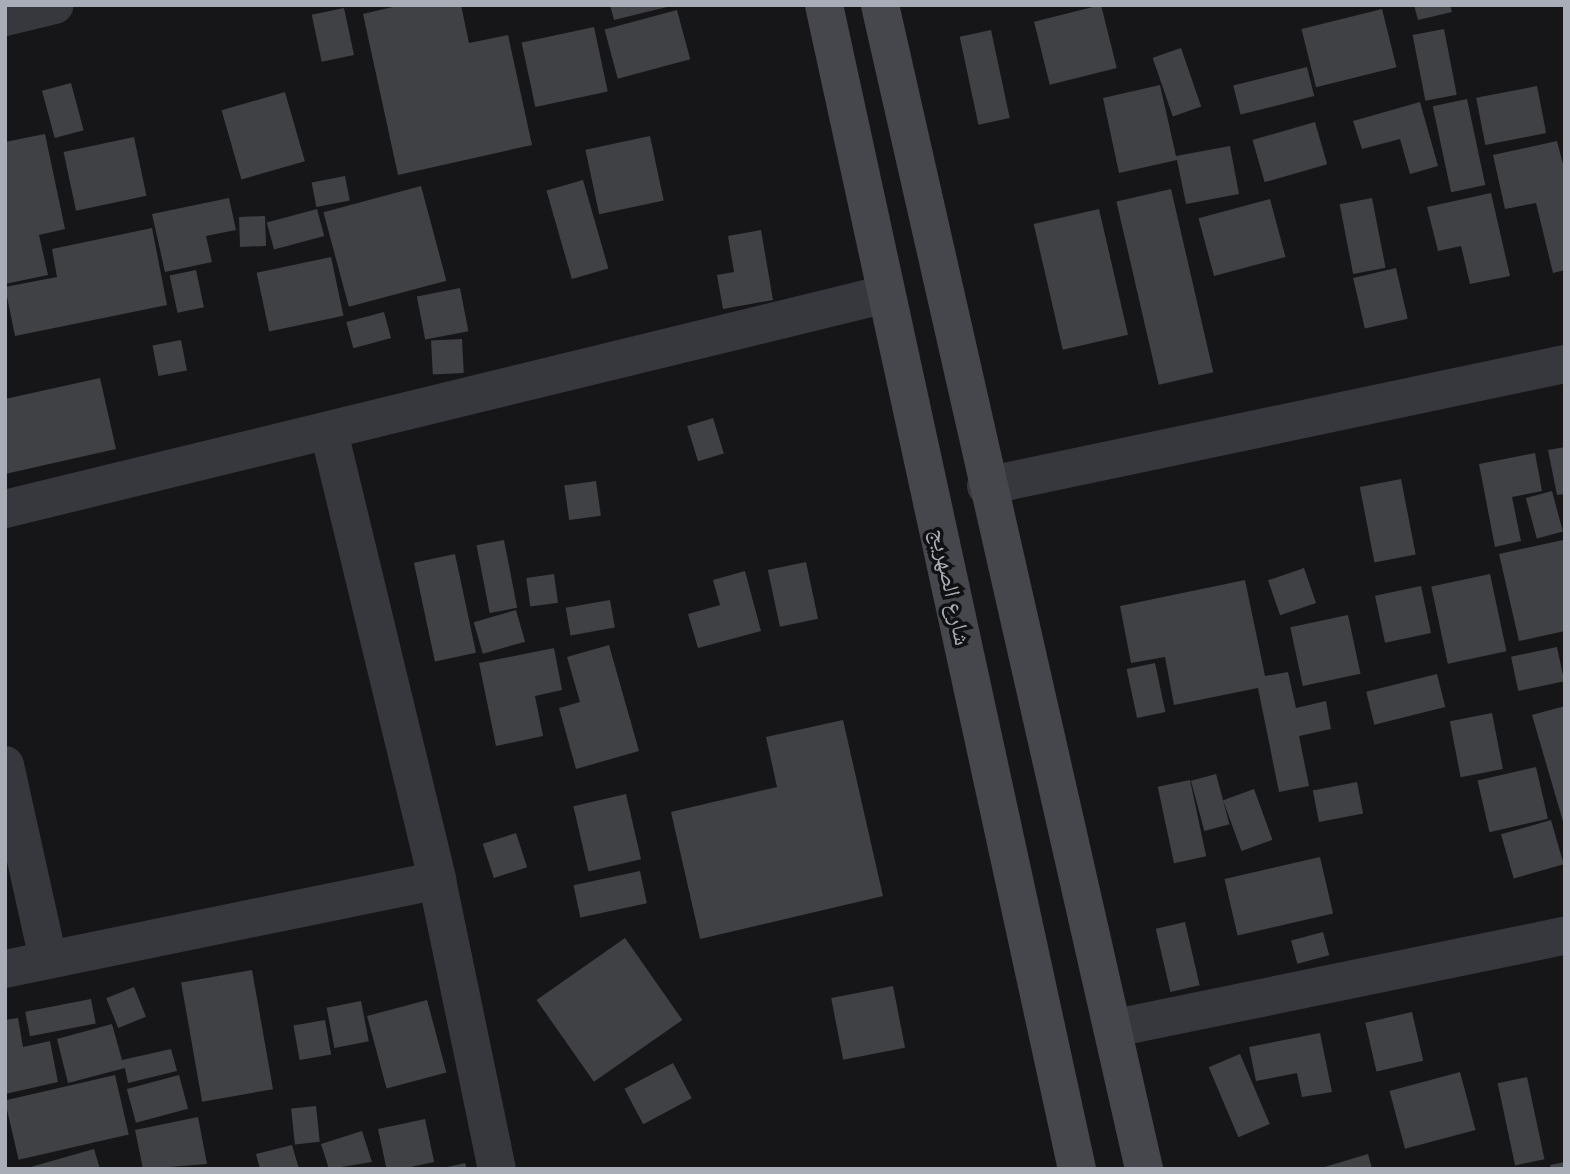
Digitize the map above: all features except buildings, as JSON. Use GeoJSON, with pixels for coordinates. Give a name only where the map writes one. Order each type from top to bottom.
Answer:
{"type":"FeatureCollection","features":[{"type":"Feature","properties":{"kind":"main road","name":"شارع الصهريج"},"geometry":{"type":"LineString","coordinates":[[824,5],[1077,1169]]}},
{"type":"Feature","properties":{"kind":"main road"},"geometry":{"type":"LineString","coordinates":[[880,5],[986,486],[1115,1028],[1144,1169]]}},
{"type":"Feature","properties":{"kind":"street"},"geometry":{"type":"LineString","coordinates":[[5,17],[55,5]]}},
{"type":"Feature","properties":{"kind":"street"},"geometry":{"type":"LineString","coordinates":[[5,509],[886,294]]}},
{"type":"Feature","properties":{"kind":"street"},"geometry":{"type":"LineString","coordinates":[[986,486],[1565,364]]}},
{"type":"Feature","properties":{"kind":"street"},"geometry":{"type":"LineString","coordinates":[[329,432],[437,880],[497,1169]]}},
{"type":"Feature","properties":{"kind":"street"},"geometry":{"type":"LineString","coordinates":[[5,765],[48,959]]}},
{"type":"Feature","properties":{"kind":"street"},"geometry":{"type":"LineString","coordinates":[[5,969],[437,880]]}},
{"type":"Feature","properties":{"kind":"street"},"geometry":{"type":"LineString","coordinates":[[1115,1028],[1565,936]]}}]}
